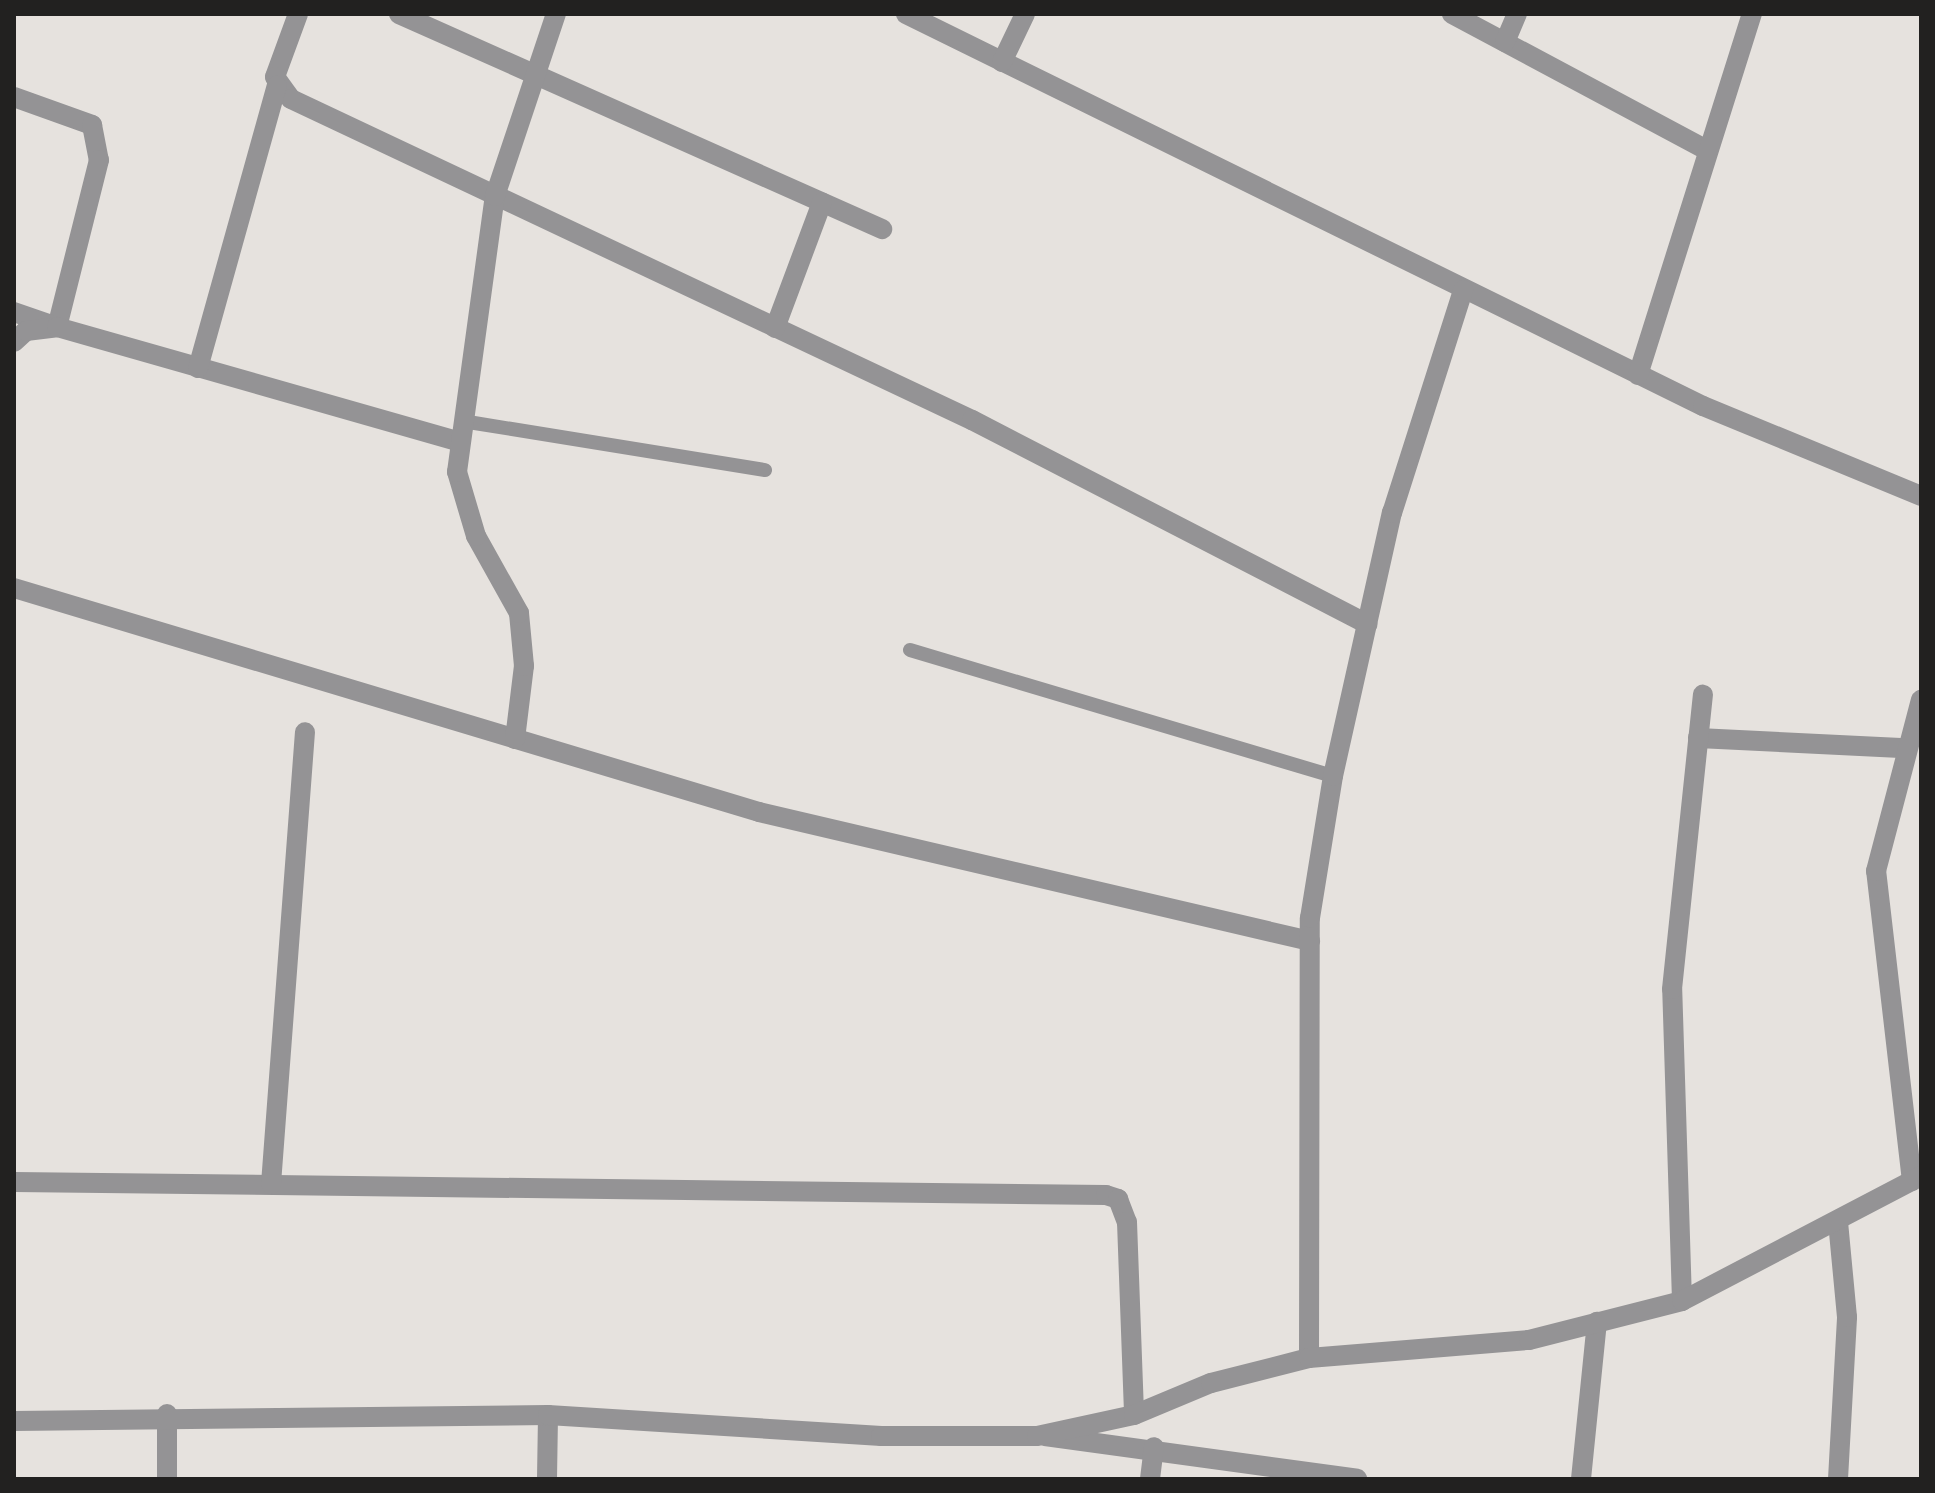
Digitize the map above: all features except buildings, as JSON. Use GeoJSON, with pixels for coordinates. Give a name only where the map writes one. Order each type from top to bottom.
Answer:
{"type":"FeatureCollection","features":[{"type":"Feature","properties":{"kind":"street"},"geometry":{"type":"LineString","coordinates":[[198,368],[277,86],[277,66],[298,14]]}},
{"type":"Feature","properties":{"kind":"street"},"geometry":{"type":"LineString","coordinates":[[399,14],[534,71],[882,229]]}},
{"type":"Feature","properties":{"kind":"street"},"geometry":{"type":"LineString","coordinates":[[515,739],[524,638],[506,584],[462,501],[461,432],[495,196],[534,71],[556,14]]}},
{"type":"Feature","properties":{"kind":"street"},"geometry":{"type":"LineString","coordinates":[[906,14],[1638,375],[1921,496]]}},
{"type":"Feature","properties":{"kind":"street"},"geometry":{"type":"LineString","coordinates":[[1002,62],[1025,14]]}},
{"type":"Feature","properties":{"kind":"street"},"geometry":{"type":"LineString","coordinates":[[1452,14],[1707,150]]}},
{"type":"Feature","properties":{"kind":"street"},"geometry":{"type":"LineString","coordinates":[[1505,42],[1517,14]]}},
{"type":"Feature","properties":{"kind":"street"},"geometry":{"type":"LineString","coordinates":[[1638,375],[1752,14]]}},
{"type":"Feature","properties":{"kind":"street"},"geometry":{"type":"LineString","coordinates":[[277,86],[495,196],[1099,483],[1367,624]]}},
{"type":"Feature","properties":{"kind":"street"},"geometry":{"type":"LineString","coordinates":[[14,97],[73,114],[99,138],[95,184],[57,327]]}},
{"type":"Feature","properties":{"kind":"street"},"geometry":{"type":"LineString","coordinates":[[775,328],[822,202]]}},
{"type":"Feature","properties":{"kind":"street"},"geometry":{"type":"LineString","coordinates":[[1309,1358],[1310,941],[1333,776],[1392,513],[1463,290]]}},
{"type":"Feature","properties":{"kind":"street"},"geometry":{"type":"LineString","coordinates":[[14,312],[198,368],[461,432]]}},
{"type":"Feature","properties":{"kind":"street"},"geometry":{"type":"LineString","coordinates":[[14,342],[26,331],[57,327]]}},
{"type":"Feature","properties":{"kind":"street"},"geometry":{"type":"LineString","coordinates":[[14,588],[515,739],[1011,876],[1310,941]]}},
{"type":"Feature","properties":{"kind":"street"},"geometry":{"type":"LineString","coordinates":[[1682,1301],[1672,989],[1703,695]]}},
{"type":"Feature","properties":{"kind":"street"},"geometry":{"type":"LineString","coordinates":[[1037,1436],[1134,1415],[1211,1383],[1309,1358],[1529,1340],[1682,1301],[1917,1179],[1876,900],[1906,748],[1921,700]]}},
{"type":"Feature","properties":{"kind":"street"},"geometry":{"type":"LineString","coordinates":[[271,1184],[305,732]]}},
{"type":"Feature","properties":{"kind":"street"},"geometry":{"type":"LineString","coordinates":[[1698,738],[1906,748]]}},
{"type":"Feature","properties":{"kind":"street"},"geometry":{"type":"LineString","coordinates":[[14,1182],[1106,1195],[1118,1199],[1127,1222],[1134,1415]]}},
{"type":"Feature","properties":{"kind":"street"},"geometry":{"type":"LineString","coordinates":[[1838,1221],[1847,1317],[1838,1479]]}},
{"type":"Feature","properties":{"kind":"street"},"geometry":{"type":"LineString","coordinates":[[1581,1479],[1597,1322]]}},
{"type":"Feature","properties":{"kind":"street"},"geometry":{"type":"LineString","coordinates":[[167,1414],[167,1479]]}},
{"type":"Feature","properties":{"kind":"street"},"geometry":{"type":"LineString","coordinates":[[14,1421],[167,1414],[548,1415],[881,1436],[1037,1436],[1154,1447],[1357,1479]]}},
{"type":"Feature","properties":{"kind":"street"},"geometry":{"type":"LineString","coordinates":[[547,1479],[548,1415]]}},
{"type":"Feature","properties":{"kind":"street"},"geometry":{"type":"LineString","coordinates":[[1150,1479],[1154,1447]]}},
{"type":"Feature","properties":{"kind":"lane"},"geometry":{"type":"LineString","coordinates":[[461,432],[765,470]]}},
{"type":"Feature","properties":{"kind":"lane"},"geometry":{"type":"LineString","coordinates":[[910,650],[1333,776]]}}]}
